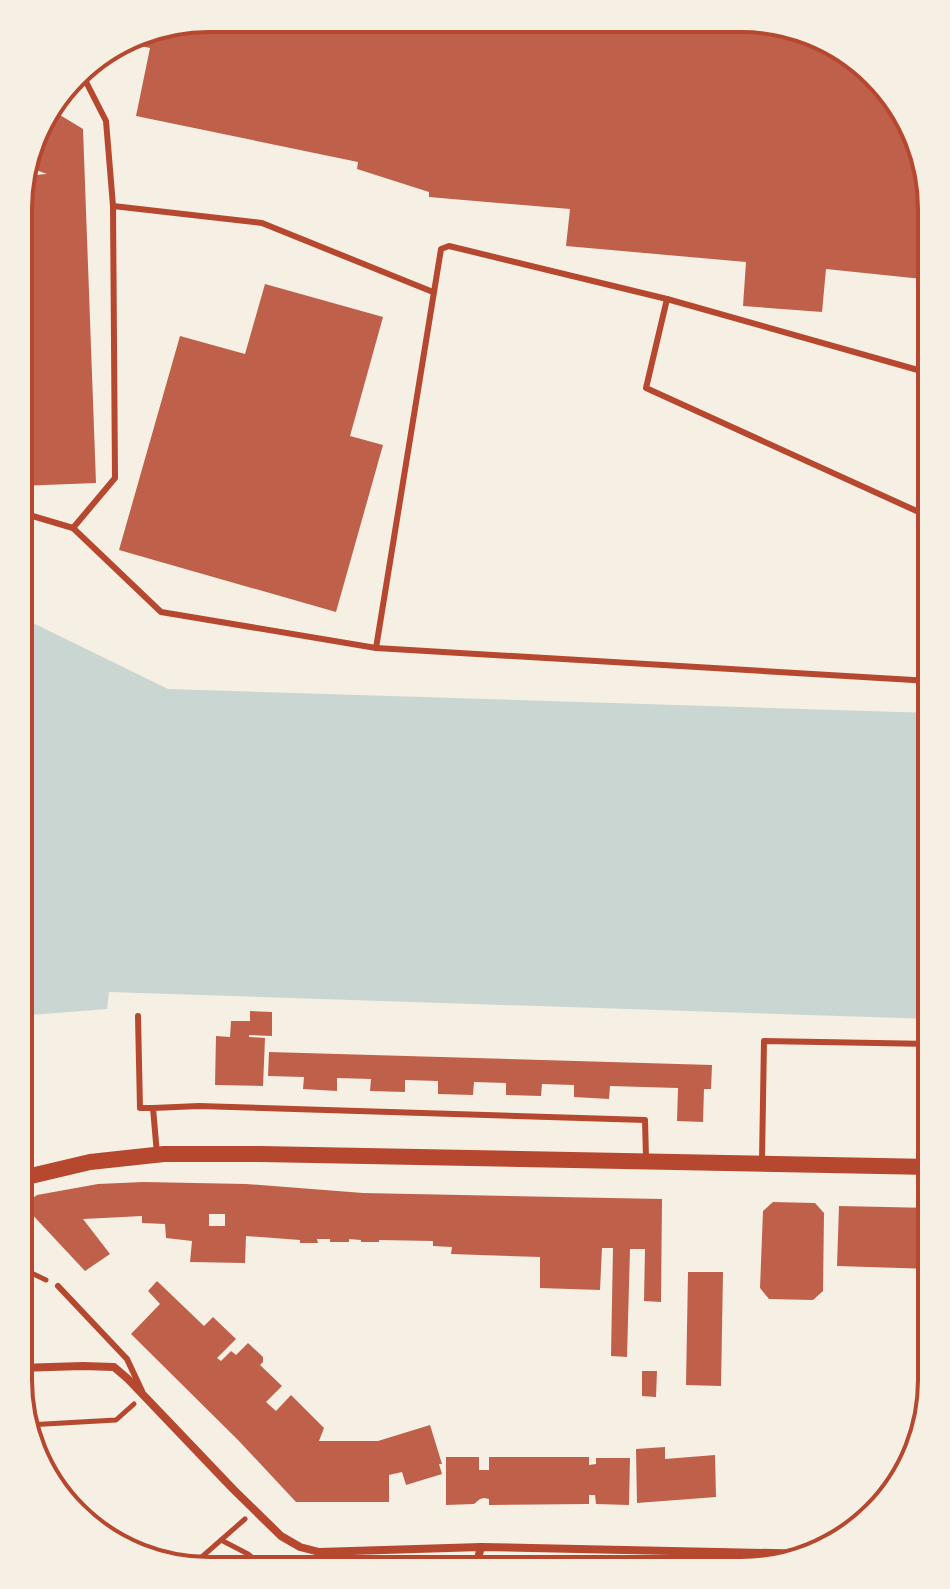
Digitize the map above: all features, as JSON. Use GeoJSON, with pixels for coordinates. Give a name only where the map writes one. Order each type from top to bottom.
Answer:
{"type":"FeatureCollection","features":[{"type":"Feature","properties":{"kind":"main road"},"geometry":{"type":"LineString","coordinates":[[32,1176],[90,1162],[157,1155],[275,1154],[918,1167]]}},
{"type":"Feature","properties":{"kind":"street"},"geometry":{"type":"LineString","coordinates":[[32,1368],[114,1367],[281,1536],[300,1547],[319,1552],[481,1547],[778,1553]]}},
{"type":"Feature","properties":{"kind":"street"},"geometry":{"type":"LineString","coordinates":[[478,1557],[481,1547]]}},
{"type":"Feature","properties":{"kind":"lane"},"geometry":{"type":"LineString","coordinates":[[73,528],[115,478],[113,206],[106,121],[86,82]]}},
{"type":"Feature","properties":{"kind":"lane"},"geometry":{"type":"LineString","coordinates":[[113,206],[262,223],[433,292]]}},
{"type":"Feature","properties":{"kind":"lane"},"geometry":{"type":"LineString","coordinates":[[376,648],[441,249],[449,246],[667,299],[918,370]]}},
{"type":"Feature","properties":{"kind":"lane"},"geometry":{"type":"LineString","coordinates":[[667,299],[646,388],[918,512]]}},
{"type":"Feature","properties":{"kind":"lane"},"geometry":{"type":"LineString","coordinates":[[32,516],[73,528],[161,612],[376,648],[918,680]]}},
{"type":"Feature","properties":{"kind":"lane"},"geometry":{"type":"LineString","coordinates":[[138,1016],[140,1108],[199,1106],[645,1120],[646,1162]]}},
{"type":"Feature","properties":{"kind":"lane"},"geometry":{"type":"LineString","coordinates":[[762,1164],[764,1041],[918,1044]]}},
{"type":"Feature","properties":{"kind":"lane"},"geometry":{"type":"LineString","coordinates":[[153,1108],[157,1155]]}},
{"type":"Feature","properties":{"kind":"lane"},"geometry":{"type":"LineString","coordinates":[[58,1286],[127,1359],[144,1395]]}},
{"type":"Feature","properties":{"kind":"path"},"geometry":{"type":"LineString","coordinates":[[32,1273],[58,1286]]}},
{"type":"Feature","properties":{"kind":"path"},"geometry":{"type":"LineString","coordinates":[[38,1424],[116,1420],[144,1395]]}},
{"type":"Feature","properties":{"kind":"path"},"geometry":{"type":"LineString","coordinates":[[202,1556],[255,1510]]}},
{"type":"Feature","properties":{"kind":"path"},"geometry":{"type":"LineString","coordinates":[[221,1540],[252,1557]]}},
{"type":"Feature","properties":{"kind":"shaded area"},"geometry":{"type":"Polygon","coordinates":[[[32,621],[168,689],[918,713],[918,1019],[109,992],[107,1009],[32,1015],[32,621]]]}},
{"type":"Feature","properties":{"kind":"building"},"geometry":{"type":"Polygon","coordinates":[[[198,32],[741,32],[787,38],[809,45],[849,69],[881,101],[905,141],[918,198],[918,279],[826,269],[822,312],[743,306],[746,262],[566,246],[570,209],[429,197],[429,192],[357,169],[358,162],[136,116],[150,48],[139,46],[198,32]]]}},
{"type":"Feature","properties":{"kind":"building"},"geometry":{"type":"Polygon","coordinates":[[[60,115],[83,129],[96,483],[32,485],[32,209],[36,175],[47,174],[37,170],[38,163],[45,141],[60,115]]]}},
{"type":"Feature","properties":{"kind":"building"},"geometry":{"type":"Polygon","coordinates":[[[265,284],[383,317],[350,436],[383,445],[336,612],[119,550],[180,336],[245,354],[265,284]]]}},
{"type":"Feature","properties":{"kind":"building"},"geometry":{"type":"Polygon","coordinates":[[[250,1011],[272,1012],[272,1036],[249,1035],[265,1038],[263,1086],[215,1085],[216,1036],[230,1037],[231,1021],[250,1021],[250,1011]]]}},
{"type":"Feature","properties":{"kind":"building"},"geometry":{"type":"Polygon","coordinates":[[[269,1052],[712,1065],[711,1089],[704,1089],[703,1122],[677,1121],[678,1088],[610,1086],[609,1099],[574,1097],[574,1085],[542,1084],[541,1096],[506,1095],[506,1083],[474,1082],[473,1095],[438,1094],[438,1081],[405,1080],[405,1092],[370,1091],[371,1079],[337,1078],[337,1091],[303,1089],[304,1077],[268,1076],[269,1052]]]}},
{"type":"Feature","properties":{"kind":"building"},"geometry":{"type":"Polygon","coordinates":[[[143,1182],[246,1184],[363,1193],[662,1199],[661,1302],[644,1301],[645,1249],[630,1249],[627,1357],[611,1356],[613,1248],[602,1248],[600,1290],[540,1288],[540,1257],[451,1254],[452,1247],[433,1246],[433,1241],[361,1242],[349,1239],[349,1242],[330,1242],[330,1239],[317,1239],[318,1243],[300,1243],[300,1240],[246,1236],[245,1263],[190,1262],[192,1241],[166,1238],[165,1224],[142,1223],[142,1216],[83,1219],[110,1254],[85,1271],[32,1214],[32,1199],[37,1195],[98,1184],[143,1182]],[[209,1214],[209,1226],[225,1226],[225,1214],[209,1214]]]}},
{"type":"Feature","properties":{"kind":"building"},"geometry":{"type":"Polygon","coordinates":[[[773,1202],[815,1203],[824,1213],[823,1291],[813,1300],[769,1299],[760,1288],[763,1211],[773,1202]]]}},
{"type":"Feature","properties":{"kind":"building"},"geometry":{"type":"Polygon","coordinates":[[[839,1206],[918,1208],[918,1269],[837,1266],[839,1206]]]}},
{"type":"Feature","properties":{"kind":"building"},"geometry":{"type":"Polygon","coordinates":[[[688,1272],[723,1272],[721,1386],[686,1385],[688,1272]]]}},
{"type":"Feature","properties":{"kind":"building"},"geometry":{"type":"Polygon","coordinates":[[[157,1281],[204,1326],[213,1317],[236,1339],[217,1358],[221,1361],[231,1351],[236,1355],[248,1343],[263,1357],[260,1365],[282,1386],[266,1402],[276,1411],[291,1395],[324,1428],[319,1441],[378,1441],[430,1425],[442,1474],[406,1485],[402,1472],[389,1475],[389,1502],[296,1502],[131,1334],[160,1304],[148,1291],[157,1281]]]}},
{"type":"Feature","properties":{"kind":"building"},"geometry":{"type":"Polygon","coordinates":[[[642,1371],[657,1371],[656,1397],[642,1396],[642,1371]]]}},
{"type":"Feature","properties":{"kind":"building"},"geometry":{"type":"Polygon","coordinates":[[[665,1447],[665,1459],[715,1455],[716,1497],[637,1503],[636,1449],[665,1447]]]}},
{"type":"Feature","properties":{"kind":"building"},"geometry":{"type":"Polygon","coordinates":[[[446,1457],[479,1457],[479,1470],[489,1470],[489,1457],[589,1457],[589,1465],[596,1464],[596,1458],[630,1458],[629,1505],[596,1504],[595,1495],[589,1495],[589,1504],[489,1505],[489,1499],[484,1498],[474,1504],[446,1505],[446,1457]]]}}]}
